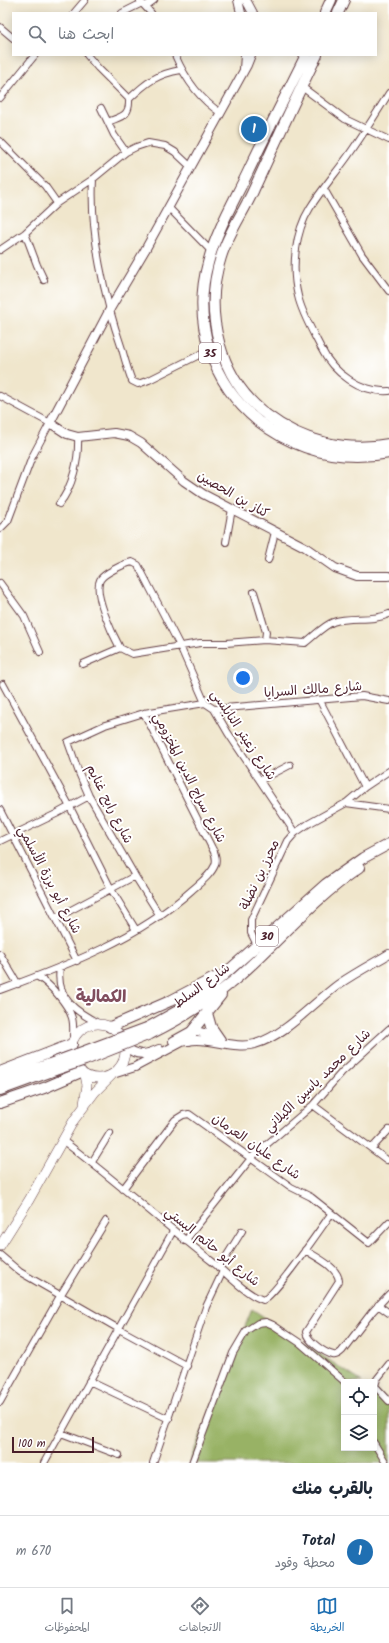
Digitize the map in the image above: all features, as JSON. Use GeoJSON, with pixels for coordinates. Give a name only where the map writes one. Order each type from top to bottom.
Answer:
{"type":"FeatureCollection","features":[{"type":"Feature","properties":{"kind":"main road"},"geometry":{"type":"LineString","coordinates":[[325,12],[331,0]]}},
{"type":"Feature","properties":{"kind":"main road"},"geometry":{"type":"LineString","coordinates":[[338,12],[344,0]]}},
{"type":"Feature","properties":{"kind":"main road","name":"35"},"geometry":{"type":"LineString","coordinates":[[306,56],[228,214],[212,251],[202,293],[203,326],[209,350],[219,373],[232,393],[252,416],[278,434],[303,448],[328,454],[368,456],[389,453]]}},
{"type":"Feature","properties":{"kind":"main road","name":"35"},"geometry":{"type":"LineString","coordinates":[[317,56],[254,191],[226,243],[216,271],[214,287],[214,318],[216,331],[226,363],[234,378],[249,399],[268,416],[288,429],[314,440],[333,445],[360,447],[389,444]]}},
{"type":"Feature","properties":{"kind":"main road"},"geometry":{"type":"LineString","coordinates":[[278,113],[282,119],[287,118]]}},
{"type":"Feature","properties":{"kind":"main road","name":"شارع السلط"},"geometry":{"type":"LineString","coordinates":[[148,1031],[164,1019],[195,1000],[331,880],[363,858],[389,844]]}},
{"type":"Feature","properties":{"kind":"main road","name":"شارع السلط"},"geometry":{"type":"LineString","coordinates":[[0,1090],[53,1067],[148,1031],[188,1014],[237,977],[333,888],[368,862],[389,852]]}},
{"type":"Feature","properties":{"kind":"main road"},"geometry":{"type":"LineString","coordinates":[[110,1027],[170,1002],[227,972]]}},
{"type":"Feature","properties":{"kind":"main road"},"geometry":{"type":"LineString","coordinates":[[191,1035],[237,977]]}},
{"type":"Feature","properties":{"kind":"main road"},"geometry":{"type":"LineString","coordinates":[[207,1013],[211,1027],[223,1041]]}},
{"type":"Feature","properties":{"kind":"main road"},"geometry":{"type":"LineString","coordinates":[[0,1246],[29,1200],[74,1120],[95,1092],[114,1074],[124,1061],[125,1046],[120,1035],[110,1027],[100,1024],[87,1027],[79,1032],[73,1042],[72,1060],[75,1067],[83,1074],[96,1079],[103,1079],[114,1074]]}},
{"type":"Feature","properties":{"kind":"main road"},"geometry":{"type":"LineString","coordinates":[[0,1072],[73,1042]]}},
{"type":"Feature","properties":{"kind":"main road","name":"شارع السلط"},"geometry":{"type":"LineString","coordinates":[[0,1082],[53,1067]]}},
{"type":"Feature","properties":{"kind":"main road"},"geometry":{"type":"LineString","coordinates":[[0,1103],[83,1074]]}},
{"type":"Feature","properties":{"kind":"main road"},"geometry":{"type":"LineString","coordinates":[[82,1109],[86,1092],[83,1074]]}},
{"type":"Feature","properties":{"kind":"street"},"geometry":{"type":"LineString","coordinates":[[75,12],[85,0]]}},
{"type":"Feature","properties":{"kind":"street"},"geometry":{"type":"LineString","coordinates":[[124,12],[143,3],[154,0]]}},
{"type":"Feature","properties":{"kind":"street"},"geometry":{"type":"LineString","coordinates":[[238,0],[241,12]]}},
{"type":"Feature","properties":{"kind":"street"},"geometry":{"type":"LineString","coordinates":[[143,3],[150,12]]}},
{"type":"Feature","properties":{"kind":"street"},"geometry":{"type":"LineString","coordinates":[[0,27],[12,37]]}},
{"type":"Feature","properties":{"kind":"street"},"geometry":{"type":"LineString","coordinates":[[0,98],[33,56]]}},
{"type":"Feature","properties":{"kind":"street"},"geometry":{"type":"LineString","coordinates":[[88,56],[129,99],[130,108],[128,112],[121,117],[108,122]]}},
{"type":"Feature","properties":{"kind":"street"},"geometry":{"type":"LineString","coordinates":[[175,56],[181,70],[201,96],[212,108],[221,113]]}},
{"type":"Feature","properties":{"kind":"street"},"geometry":{"type":"LineString","coordinates":[[244,70],[245,56]]}},
{"type":"Feature","properties":{"kind":"street"},"geometry":{"type":"LineString","coordinates":[[0,529],[8,520],[32,457],[110,309],[145,250],[190,166],[250,60],[251,56]]}},
{"type":"Feature","properties":{"kind":"street"},"geometry":{"type":"LineString","coordinates":[[129,99],[155,77],[181,70]]}},
{"type":"Feature","properties":{"kind":"street"},"geometry":{"type":"LineString","coordinates":[[302,87],[338,115],[389,140]]}},
{"type":"Feature","properties":{"kind":"street"},"geometry":{"type":"LineString","coordinates":[[389,93],[366,130],[310,208],[303,223],[297,244],[295,269],[298,296],[302,309],[320,347],[334,366],[352,382],[375,391],[389,391]]}},
{"type":"Feature","properties":{"kind":"street"},"geometry":{"type":"LineString","coordinates":[[102,108],[114,135],[126,152]]}},
{"type":"Feature","properties":{"kind":"street"},"geometry":{"type":"LineString","coordinates":[[0,141],[45,186],[57,202]]}},
{"type":"Feature","properties":{"kind":"street"},"geometry":{"type":"LineString","coordinates":[[0,250],[25,233],[57,202],[93,178],[126,152],[136,147],[148,143],[165,146],[175,152],[190,166]]}},
{"type":"Feature","properties":{"kind":"street"},"geometry":{"type":"LineString","coordinates":[[93,178],[93,220],[114,328],[130,377],[135,384],[141,384],[209,350]]}},
{"type":"Feature","properties":{"kind":"street"},"geometry":{"type":"LineString","coordinates":[[324,189],[362,255],[388,288]]}},
{"type":"Feature","properties":{"kind":"street"},"geometry":{"type":"LineString","coordinates":[[168,207],[212,251]]}},
{"type":"Feature","properties":{"kind":"street"},"geometry":{"type":"LineString","coordinates":[[25,233],[44,280]]}},
{"type":"Feature","properties":{"kind":"street"},"geometry":{"type":"LineString","coordinates":[[0,396],[50,423]]}},
{"type":"Feature","properties":{"kind":"street","name":"كناز بن الحصين"},"geometry":{"type":"LineString","coordinates":[[50,423],[67,434],[78,437],[114,433],[129,436],[147,448],[184,481],[213,500],[232,508],[305,547],[335,568],[350,574],[366,577],[389,576]]}},
{"type":"Feature","properties":{"kind":"street"},"geometry":{"type":"LineString","coordinates":[[59,504],[66,496],[73,474],[78,450],[78,437]]}},
{"type":"Feature","properties":{"kind":"street"},"geometry":{"type":"LineString","coordinates":[[226,542],[232,508]]}},
{"type":"Feature","properties":{"kind":"street"},"geometry":{"type":"LineString","coordinates":[[268,560],[275,532]]}},
{"type":"Feature","properties":{"kind":"street","name":"شارع زعيتر النابلسي"},"geometry":{"type":"LineString","coordinates":[[120,648],[100,600],[98,587],[103,576],[116,568],[132,562],[138,565],[180,646],[205,703],[214,709],[228,733],[261,780],[295,833]]}},
{"type":"Feature","properties":{"kind":"street"},"geometry":{"type":"LineString","coordinates":[[0,583],[24,616],[40,652]]}},
{"type":"Feature","properties":{"kind":"street"},"geometry":{"type":"LineString","coordinates":[[254,592],[266,632],[265,640]]}},
{"type":"Feature","properties":{"kind":"street"},"geometry":{"type":"LineString","coordinates":[[83,664],[120,648],[132,654],[180,646],[265,640],[305,643],[333,622],[346,619],[382,617],[389,614]]}},
{"type":"Feature","properties":{"kind":"street"},"geometry":{"type":"LineString","coordinates":[[2,684],[70,807],[111,889],[136,930]]}},
{"type":"Feature","properties":{"kind":"street","name":"شارع مالك السرايا"},"geometry":{"type":"LineString","coordinates":[[214,709],[320,701],[362,696],[389,701]]}},
{"type":"Feature","properties":{"kind":"street"},"geometry":{"type":"LineString","coordinates":[[320,701],[365,787]]}},
{"type":"Feature","properties":{"kind":"street","name":"شارع رابح غنايم"},"geometry":{"type":"LineString","coordinates":[[160,916],[134,876],[89,796],[68,742],[105,725],[144,713],[205,703]]}},
{"type":"Feature","properties":{"kind":"street","name":"شارع سراج الدين المخزومي"},"geometry":{"type":"LineString","coordinates":[[0,990],[38,977],[77,961],[136,930],[160,916],[183,898],[204,879],[213,868],[215,859],[210,842],[144,713]]}},
{"type":"Feature","properties":{"kind":"street"},"geometry":{"type":"LineString","coordinates":[[261,780],[290,765]]}},
{"type":"Feature","properties":{"kind":"street","name":"محرز بن نضلة"},"geometry":{"type":"LineString","coordinates":[[256,945],[251,933],[251,920],[288,841],[295,833],[346,803],[389,770]]}},
{"type":"Feature","properties":{"kind":"street"},"geometry":{"type":"LineString","coordinates":[[0,841],[70,807],[89,796]]}},
{"type":"Feature","properties":{"kind":"street"},"geometry":{"type":"LineString","coordinates":[[346,803],[389,809]]}},
{"type":"Feature","properties":{"kind":"street","name":"شارع أبو برزة الأسلمي"},"geometry":{"type":"LineString","coordinates":[[0,810],[77,961]]}},
{"type":"Feature","properties":{"kind":"street"},"geometry":{"type":"LineString","coordinates":[[56,918],[134,876]]}},
{"type":"Feature","properties":{"kind":"street"},"geometry":{"type":"LineString","coordinates":[[0,954],[18,984]]}},
{"type":"Feature","properties":{"kind":"street"},"geometry":{"type":"LineString","coordinates":[[125,1046],[132,1052],[145,1055],[191,1035],[208,1034],[233,1045],[254,1044],[266,1039],[291,1023],[340,983],[389,954]]}},
{"type":"Feature","properties":{"kind":"street"},"geometry":{"type":"LineString","coordinates":[[60,968],[59,982],[63,999],[72,1018],[73,1042]]}},
{"type":"Feature","properties":{"kind":"street"},"geometry":{"type":"LineString","coordinates":[[38,977],[51,986],[63,999],[78,1011],[100,1024]]}},
{"type":"Feature","properties":{"kind":"street","name":"شارع محمد ياسين الكيلاني"},"geometry":{"type":"LineString","coordinates":[[185,1241],[226,1187],[252,1157],[313,1105],[347,1068],[389,1029]]}},
{"type":"Feature","properties":{"kind":"street"},"geometry":{"type":"LineString","coordinates":[[114,1074],[135,1067],[182,1042],[191,1035]]}},
{"type":"Feature","properties":{"kind":"street"},"geometry":{"type":"LineString","coordinates":[[313,1105],[387,1160]]}},
{"type":"Feature","properties":{"kind":"street","name":"شارع عليان العرمان"},"geometry":{"type":"LineString","coordinates":[[123,1189],[175,1120],[186,1114],[190,1114],[252,1157],[291,1187],[311,1197],[368,1243],[389,1222]]}},
{"type":"Feature","properties":{"kind":"street"},"geometry":{"type":"LineString","coordinates":[[372,1148],[389,1130]]}},
{"type":"Feature","properties":{"kind":"street"},"geometry":{"type":"LineString","coordinates":[[92,1162],[110,1133]]}},
{"type":"Feature","properties":{"kind":"street","name":"شارع أبو حاتم البستي"},"geometry":{"type":"LineString","coordinates":[[62,1140],[92,1162],[185,1241],[256,1297],[265,1299],[269,1297],[331,1214]]}},
{"type":"Feature","properties":{"kind":"street"},"geometry":{"type":"LineString","coordinates":[[0,1402],[60,1296],[106,1221]]}},
{"type":"Feature","properties":{"kind":"street"},"geometry":{"type":"LineString","coordinates":[[44,1463],[173,1231]]}},
{"type":"Feature","properties":{"kind":"street"},"geometry":{"type":"LineString","coordinates":[[153,1463],[206,1307],[221,1269],[242,1231]]}},
{"type":"Feature","properties":{"kind":"street"},"geometry":{"type":"LineString","coordinates":[[305,1250],[327,1264],[339,1276],[339,1281],[307,1331],[307,1337],[312,1342],[332,1355],[339,1354],[378,1305],[389,1294]]}},
{"type":"Feature","properties":{"kind":"street"},"geometry":{"type":"LineString","coordinates":[[0,1255],[20,1272],[60,1296],[187,1366]]}},
{"type":"Feature","properties":{"kind":"street"},"geometry":{"type":"LineString","coordinates":[[378,1305],[389,1313]]}},
{"type":"Feature","properties":{"kind":"street"},"geometry":{"type":"LineString","coordinates":[[192,1463],[232,1353],[246,1331],[258,1323],[266,1322],[273,1325],[300,1343],[342,1379]]}},
{"type":"Feature","properties":{"kind":"street"},"geometry":{"type":"LineString","coordinates":[[389,1364],[377,1379],[375,1386],[389,1401]]}},
{"type":"Feature","properties":{"kind":"street"},"geometry":{"type":"LineString","coordinates":[[89,1381],[168,1419]]}},
{"type":"Feature","properties":{"kind":"street"},"geometry":{"type":"LineString","coordinates":[[61,1433],[119,1455]]}},
{"type":"Feature","properties":{"kind":"street"},"geometry":{"type":"LineString","coordinates":[[377,1448],[386,1463]]}},
{"type":"Feature","properties":{"kind":"green space"},"geometry":{"type":"Polygon","coordinates":[[[252,1309],[357,1379],[341,1379],[341,1451],[377,1451],[377,1392],[389,1400],[389,1463],[189,1463],[252,1309]]]}},
{"type":"Feature","properties":{"kind":"place","name":"Total"},"geometry":{"type":"Point","coordinates":[254,129]}},
{"type":"Feature","properties":{"kind":"district","name":"الكمالية"},"geometry":{"type":"Point","coordinates":[101,997]}}]}
